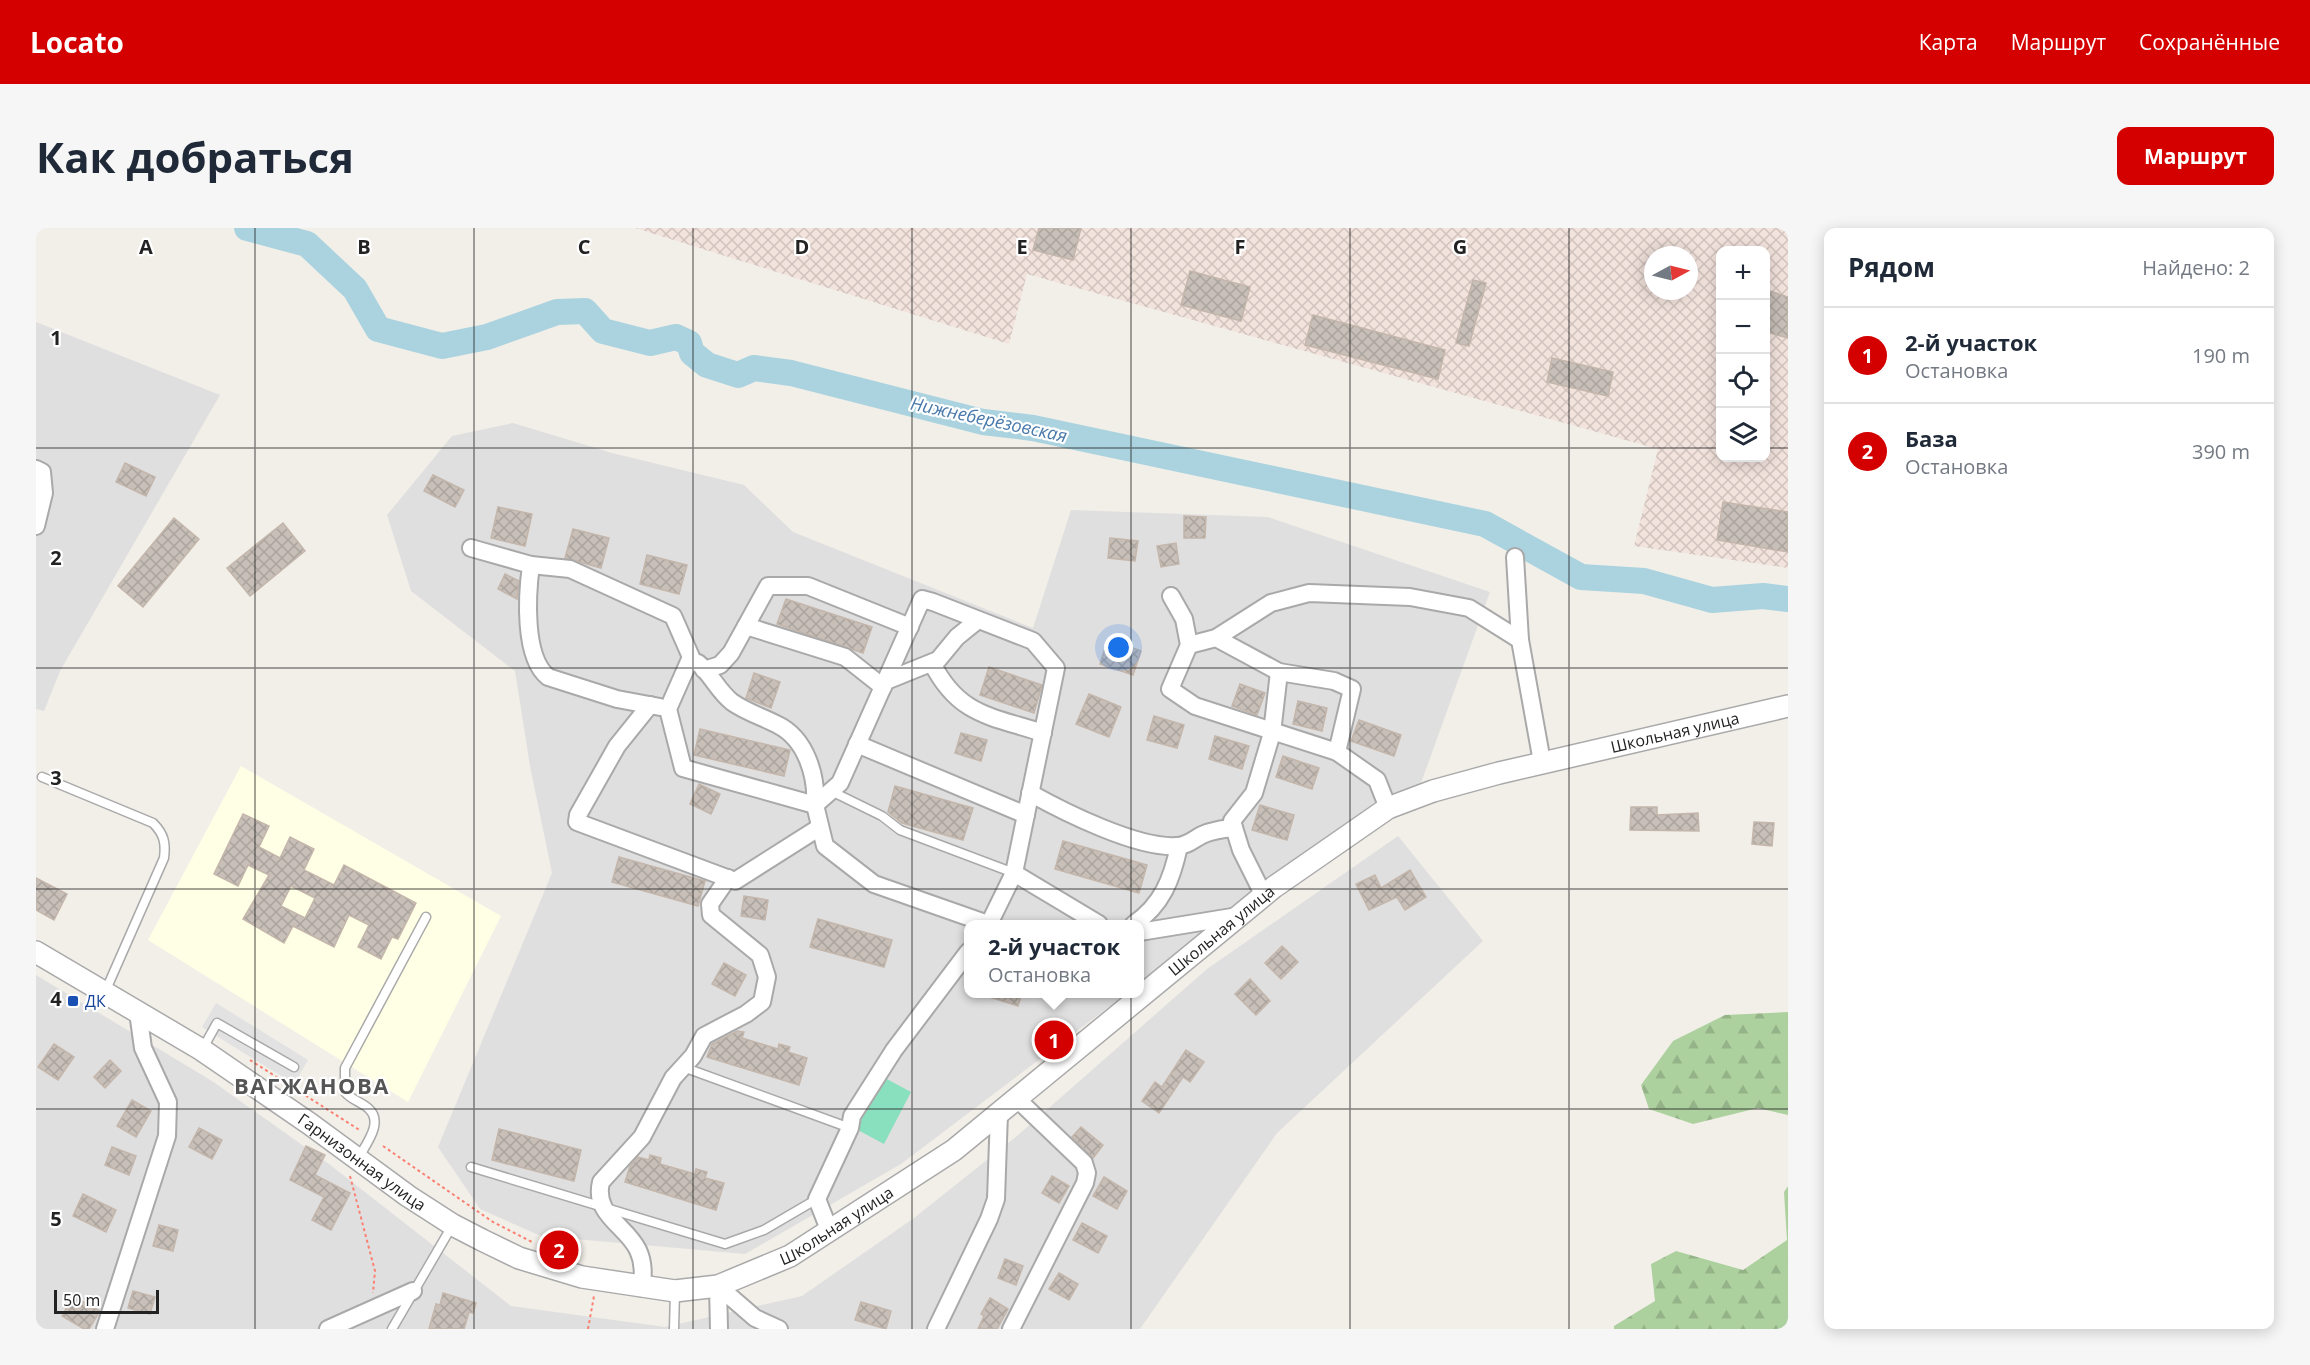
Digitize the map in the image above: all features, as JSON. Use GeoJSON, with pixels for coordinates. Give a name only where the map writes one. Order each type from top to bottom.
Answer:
{"type":"FeatureCollection","features":[{"type":"Feature","properties":{"kind":"street"},"geometry":{"type":"LineString","coordinates":[[36,469],[42,472],[44,493],[36,526]]}},
{"type":"Feature","properties":{"kind":"street"},"geometry":{"type":"LineString","coordinates":[[471,548],[531,565],[570,569],[673,616],[691,657],[731,701],[787,730],[805,752],[814,779],[815,805],[825,846],[874,884],[977,920]]}},
{"type":"Feature","properties":{"kind":"street"},"geometry":{"type":"LineString","coordinates":[[1515,557],[1520,640],[1542,762]]}},
{"type":"Feature","properties":{"kind":"street"},"geometry":{"type":"LineString","coordinates":[[531,565],[527,611],[535,660],[541,671],[548,676],[617,699],[668,709]]}},
{"type":"Feature","properties":{"kind":"street"},"geometry":{"type":"LineString","coordinates":[[704,670],[725,661],[768,586],[808,586],[910,627]]}},
{"type":"Feature","properties":{"kind":"street"},"geometry":{"type":"LineString","coordinates":[[1189,645],[1216,638],[1272,603],[1309,593],[1410,597],[1469,608],[1520,640]]}},
{"type":"Feature","properties":{"kind":"street"},"geometry":{"type":"LineString","coordinates":[[1171,596],[1184,619],[1189,645],[1170,688],[1195,706],[1337,753],[1377,780],[1388,808]]}},
{"type":"Feature","properties":{"kind":"street"},"geometry":{"type":"LineString","coordinates":[[815,805],[840,783],[922,599],[1033,641],[1056,668],[1014,873],[990,920]]}},
{"type":"Feature","properties":{"kind":"street"},"geometry":{"type":"LineString","coordinates":[[884,684],[938,660],[957,637],[978,620]]}},
{"type":"Feature","properties":{"kind":"street"},"geometry":{"type":"LineString","coordinates":[[746,626],[845,657],[884,684]]}},
{"type":"Feature","properties":{"kind":"street"},"geometry":{"type":"LineString","coordinates":[[1216,638],[1279,672],[1334,681],[1352,689],[1337,753]]}},
{"type":"Feature","properties":{"kind":"street"},"geometry":{"type":"LineString","coordinates":[[691,657],[668,709],[683,768],[815,805]]}},
{"type":"Feature","properties":{"kind":"street"},"geometry":{"type":"LineString","coordinates":[[932,663],[941,681],[968,709],[1042,734]]}},
{"type":"Feature","properties":{"kind":"street"},"geometry":{"type":"LineString","coordinates":[[1264,896],[1241,850],[1232,821],[1254,793],[1272,733],[1279,672]]}},
{"type":"Feature","properties":{"kind":"street"},"geometry":{"type":"LineString","coordinates":[[650,705],[617,746],[578,815],[577,822],[735,882],[820,827]]}},
{"type":"Feature","properties":{"kind":"street","name":"Школьная улица"},"geometry":{"type":"LineString","coordinates":[[1144,989],[1264,896],[1388,808],[1433,791],[1542,762],[1788,706]]}},
{"type":"Feature","properties":{"kind":"street"},"geometry":{"type":"LineString","coordinates":[[857,744],[1026,815]]}},
{"type":"Feature","properties":{"kind":"street"},"geometry":{"type":"LineString","coordinates":[[1030,793],[1064,812],[1120,834],[1152,843],[1179,846],[1214,831],[1234,828]]}},
{"type":"Feature","properties":{"kind":"street"},"geometry":{"type":"LineString","coordinates":[[1139,920],[1155,908],[1167,888],[1179,846]]}},
{"type":"Feature","properties":{"kind":"street"},"geometry":{"type":"LineString","coordinates":[[1014,873],[1092,920]]}},
{"type":"Feature","properties":{"kind":"street"},"geometry":{"type":"LineString","coordinates":[[642,1288],[643,1271],[637,1249],[603,1207],[599,1192],[601,1182],[642,1137],[673,1078],[693,1056],[704,1035],[762,1002],[767,977],[760,955],[711,915],[710,904],[728,879]]}},
{"type":"Feature","properties":{"kind":"street"},"geometry":{"type":"LineString","coordinates":[[1144,931],[1239,916]]}},
{"type":"Feature","properties":{"kind":"street","name":"Гарнизонная улица"},"geometry":{"type":"LineString","coordinates":[[38,957],[105,992],[202,1050],[353,1164],[453,1226],[519,1258],[582,1277],[642,1288],[675,1291],[718,1286]]}},
{"type":"Feature","properties":{"kind":"street"},"geometry":{"type":"LineString","coordinates":[[830,1232],[817,1200],[850,1128],[852,1116],[894,1050],[964,959]]}},
{"type":"Feature","properties":{"kind":"street","name":"Школьная улица"},"geometry":{"type":"LineString","coordinates":[[718,1286],[790,1256],[954,1150],[1017,1099],[1133,998]]}},
{"type":"Feature","properties":{"kind":"street"},"geometry":{"type":"LineString","coordinates":[[105,1329],[167,1136],[168,1102],[143,1048],[138,1012]]}},
{"type":"Feature","properties":{"kind":"street"},"geometry":{"type":"LineString","coordinates":[[1011,1329],[1088,1173],[1084,1163],[1017,1099]]}},
{"type":"Feature","properties":{"kind":"street"},"geometry":{"type":"LineString","coordinates":[[936,1329],[989,1219],[996,1198],[999,1113]]}},
{"type":"Feature","properties":{"kind":"street"},"geometry":{"type":"LineString","coordinates":[[718,1286],[719,1329]]}},
{"type":"Feature","properties":{"kind":"street"},"geometry":{"type":"LineString","coordinates":[[718,1286],[755,1318],[779,1329]]}},
{"type":"Feature","properties":{"kind":"street"},"geometry":{"type":"LineString","coordinates":[[328,1329],[413,1291]]}},
{"type":"Feature","properties":{"kind":"lane"},"geometry":{"type":"LineString","coordinates":[[42,777],[153,823],[160,830],[166,844],[164,858],[105,992]]}},
{"type":"Feature","properties":{"kind":"lane"},"geometry":{"type":"LineString","coordinates":[[831,791],[882,816],[900,830],[1014,873]]}},
{"type":"Feature","properties":{"kind":"lane"},"geometry":{"type":"LineString","coordinates":[[353,1164],[375,1127],[374,1116],[370,1110],[345,1092],[345,1068],[426,917]]}},
{"type":"Feature","properties":{"kind":"lane"},"geometry":{"type":"LineString","coordinates":[[202,1050],[218,1023],[294,1067]]}},
{"type":"Feature","properties":{"kind":"lane"},"geometry":{"type":"LineString","coordinates":[[683,1066],[850,1128]]}},
{"type":"Feature","properties":{"kind":"lane"},"geometry":{"type":"LineString","coordinates":[[471,1167],[725,1244],[764,1230],[817,1200]]}},
{"type":"Feature","properties":{"kind":"lane"},"geometry":{"type":"LineString","coordinates":[[392,1329],[453,1226]]}},
{"type":"Feature","properties":{"kind":"lane"},"geometry":{"type":"LineString","coordinates":[[674,1329],[675,1291]]}},
{"type":"Feature","properties":{"kind":"path"},"geometry":{"type":"LineString","coordinates":[[242,1055],[363,1132]]}},
{"type":"Feature","properties":{"kind":"path"},"geometry":{"type":"LineString","coordinates":[[383,1146],[493,1222],[540,1246]]}},
{"type":"Feature","properties":{"kind":"path"},"geometry":{"type":"LineString","coordinates":[[353,1164],[375,1271],[372,1289],[377,1307]]}},
{"type":"Feature","properties":{"kind":"path"},"geometry":{"type":"LineString","coordinates":[[588,1329],[596,1289]]}},
{"type":"Feature","properties":{"kind":"shaded area"},"geometry":{"type":"Polygon","coordinates":[[[635,228],[1788,228],[1788,568],[1634,546],[1658,449],[1027,274],[1009,344],[635,228]]]}},
{"type":"Feature","properties":{"kind":"shaded area"},"geometry":{"type":"Polygon","coordinates":[[[36,322],[220,395],[60,671],[44,711],[36,709],[36,322]]]}},
{"type":"Feature","properties":{"kind":"shaded area"},"geometry":{"type":"Polygon","coordinates":[[[513,423],[612,453],[744,485],[793,532],[1033,628],[1071,510],[1268,517],[1490,592],[1421,783],[1144,980],[1144,920],[964,920],[964,998],[1121,998],[901,1164],[745,1254],[541,1236],[480,1209],[438,1147],[552,873],[530,766],[515,671],[411,591],[387,515],[452,436],[513,423]]]}},
{"type":"Feature","properties":{"kind":"shaded area"},"geometry":{"type":"Polygon","coordinates":[[[241,766],[501,916],[408,1102],[148,940],[241,766]]]}},
{"type":"Feature","properties":{"kind":"shaded area"},"geometry":{"type":"Polygon","coordinates":[[[1398,836],[1483,941],[1277,1133],[1140,1329],[36,1329],[36,975],[212,1081],[329,1164],[511,1306],[665,1327],[802,1296],[914,1218],[1017,1136],[1207,969],[1398,836]]]}},
{"type":"Feature","properties":{"kind":"shaded area"},"geometry":{"type":"Polygon","coordinates":[[[216,1003],[308,1060],[294,1084],[202,1027],[216,1003]]]}},
{"type":"Feature","properties":{"kind":"green space"},"geometry":{"type":"Polygon","coordinates":[[[1788,1012],[1788,1115],[1758,1108],[1693,1124],[1649,1109],[1641,1085],[1673,1041],[1725,1015],[1788,1012]]]}},
{"type":"Feature","properties":{"kind":"green space"},"geometry":{"type":"Polygon","coordinates":[[[883,1077],[911,1092],[884,1144],[856,1129],[883,1077]]]}},
{"type":"Feature","properties":{"kind":"green space"},"geometry":{"type":"Polygon","coordinates":[[[1788,1186],[1788,1329],[1614,1329],[1614,1326],[1655,1301],[1651,1264],[1676,1251],[1743,1270],[1787,1240],[1784,1192],[1788,1186]]]}},
{"type":"Feature","properties":{"kind":"building"},"geometry":{"type":"Polygon","coordinates":[[[1039,228],[1081,228],[1073,260],[1033,250],[1039,228]]]}},
{"type":"Feature","properties":{"kind":"building"},"geometry":{"type":"Polygon","coordinates":[[[1190,271],[1250,287],[1241,321],[1181,305],[1190,271]]]}},
{"type":"Feature","properties":{"kind":"building"},"geometry":{"type":"Polygon","coordinates":[[[1473,280],[1486,283],[1469,346],[1456,343],[1473,280]]]}},
{"type":"Feature","properties":{"kind":"building"},"geometry":{"type":"Polygon","coordinates":[[[1770,291],[1788,297],[1788,338],[1770,333],[1770,291]]]}},
{"type":"Feature","properties":{"kind":"building"},"geometry":{"type":"Polygon","coordinates":[[[1313,315],[1445,350],[1438,379],[1305,345],[1313,315]]]}},
{"type":"Feature","properties":{"kind":"building"},"geometry":{"type":"Polygon","coordinates":[[[1552,358],[1613,372],[1608,396],[1547,382],[1552,358]]]}},
{"type":"Feature","properties":{"kind":"building"},"geometry":{"type":"Polygon","coordinates":[[[125,463],[155,477],[146,496],[116,482],[125,463]]]}},
{"type":"Feature","properties":{"kind":"building"},"geometry":{"type":"Polygon","coordinates":[[[433,475],[464,490],[455,507],[424,491],[433,475]]]}},
{"type":"Feature","properties":{"kind":"building"},"geometry":{"type":"Polygon","coordinates":[[[1723,502],[1788,512],[1788,552],[1717,540],[1723,502]]]}},
{"type":"Feature","properties":{"kind":"building"},"geometry":{"type":"Polygon","coordinates":[[[498,507],[532,514],[525,546],[491,538],[498,507]]]}},
{"type":"Feature","properties":{"kind":"building"},"geometry":{"type":"Polygon","coordinates":[[[1184,516],[1206,517],[1205,538],[1184,538],[1184,516]]]}},
{"type":"Feature","properties":{"kind":"building"},"geometry":{"type":"Polygon","coordinates":[[[174,518],[199,539],[143,607],[118,586],[174,518]]]}},
{"type":"Feature","properties":{"kind":"building"},"geometry":{"type":"Polygon","coordinates":[[[283,523],[305,551],[250,596],[227,568],[283,523]]]}},
{"type":"Feature","properties":{"kind":"building"},"geometry":{"type":"Polygon","coordinates":[[[573,529],[609,538],[601,568],[565,558],[573,529]]]}},
{"type":"Feature","properties":{"kind":"building"},"geometry":{"type":"Polygon","coordinates":[[[1110,538],[1138,541],[1135,561],[1108,558],[1110,538]]]}},
{"type":"Feature","properties":{"kind":"building"},"geometry":{"type":"Polygon","coordinates":[[[1176,543],[1179,564],[1161,567],[1157,546],[1176,543]]]}},
{"type":"Feature","properties":{"kind":"building"},"geometry":{"type":"Polygon","coordinates":[[[647,555],[687,565],[679,594],[640,584],[647,555]]]}},
{"type":"Feature","properties":{"kind":"building"},"geometry":{"type":"Polygon","coordinates":[[[505,574],[519,581],[517,599],[498,589],[505,574]]]}},
{"type":"Feature","properties":{"kind":"building"},"geometry":{"type":"Polygon","coordinates":[[[786,599],[872,627],[863,653],[777,624],[786,599]]]}},
{"type":"Feature","properties":{"kind":"building"},"geometry":{"type":"Polygon","coordinates":[[[1108,639],[1141,651],[1133,675],[1100,664],[1108,639]]]}},
{"type":"Feature","properties":{"kind":"building"},"geometry":{"type":"Polygon","coordinates":[[[989,667],[1042,685],[1034,713],[980,695],[989,667]]]}},
{"type":"Feature","properties":{"kind":"building"},"geometry":{"type":"Polygon","coordinates":[[[754,673],[780,682],[771,708],[746,698],[754,673]]]}},
{"type":"Feature","properties":{"kind":"building"},"geometry":{"type":"Polygon","coordinates":[[[1240,684],[1265,693],[1257,715],[1232,706],[1240,684]]]}},
{"type":"Feature","properties":{"kind":"building"},"geometry":{"type":"Polygon","coordinates":[[[1089,694],[1121,707],[1109,737],[1076,724],[1089,694]]]}},
{"type":"Feature","properties":{"kind":"building"},"geometry":{"type":"Polygon","coordinates":[[[1298,701],[1327,708],[1322,731],[1293,724],[1298,701]]]}},
{"type":"Feature","properties":{"kind":"building"},"geometry":{"type":"Polygon","coordinates":[[[1154,716],[1184,725],[1177,748],[1147,740],[1154,716]]]}},
{"type":"Feature","properties":{"kind":"building"},"geometry":{"type":"Polygon","coordinates":[[[1359,720],[1401,735],[1394,756],[1351,741],[1359,720]]]}},
{"type":"Feature","properties":{"kind":"building"},"geometry":{"type":"Polygon","coordinates":[[[700,729],[790,750],[784,776],[694,755],[700,729]]]}},
{"type":"Feature","properties":{"kind":"building"},"geometry":{"type":"Polygon","coordinates":[[[961,733],[987,740],[981,761],[955,753],[961,733]]]}},
{"type":"Feature","properties":{"kind":"building"},"geometry":{"type":"Polygon","coordinates":[[[1215,736],[1249,746],[1242,769],[1209,759],[1215,736]]]}},
{"type":"Feature","properties":{"kind":"building"},"geometry":{"type":"Polygon","coordinates":[[[1283,756],[1319,768],[1312,789],[1276,777],[1283,756]]]}},
{"type":"Feature","properties":{"kind":"building"},"geometry":{"type":"Polygon","coordinates":[[[699,784],[720,794],[711,814],[690,804],[699,784]]]}},
{"type":"Feature","properties":{"kind":"building"},"geometry":{"type":"Polygon","coordinates":[[[895,786],[973,808],[963,840],[902,823],[888,812],[895,786]]]}},
{"type":"Feature","properties":{"kind":"building"},"geometry":{"type":"Polygon","coordinates":[[[1260,805],[1294,815],[1287,840],[1252,830],[1260,805]]]}},
{"type":"Feature","properties":{"kind":"building"},"geometry":{"type":"Polygon","coordinates":[[[1631,807],[1657,807],[1657,815],[1698,813],[1699,831],[1630,830],[1631,807]]]}},
{"type":"Feature","properties":{"kind":"building"},"geometry":{"type":"Polygon","coordinates":[[[243,814],[269,826],[259,847],[280,858],[290,837],[314,849],[304,870],[334,885],[344,865],[416,903],[398,939],[392,937],[381,959],[358,947],[369,925],[349,915],[334,947],[293,926],[284,943],[243,919],[269,875],[248,865],[238,886],[214,874],[243,814]],[[291,886],[281,906],[305,918],[315,898],[291,886]]]}},
{"type":"Feature","properties":{"kind":"building"},"geometry":{"type":"Polygon","coordinates":[[[1754,822],[1774,823],[1772,846],[1752,844],[1754,822]]]}},
{"type":"Feature","properties":{"kind":"building"},"geometry":{"type":"Polygon","coordinates":[[[1063,841],[1147,865],[1139,893],[1055,869],[1063,841]]]}},
{"type":"Feature","properties":{"kind":"building"},"geometry":{"type":"Polygon","coordinates":[[[619,857],[705,881],[698,906],[612,882],[619,857]]]}},
{"type":"Feature","properties":{"kind":"building"},"geometry":{"type":"Polygon","coordinates":[[[1410,870],[1426,897],[1405,910],[1397,897],[1369,910],[1356,884],[1375,875],[1381,888],[1410,870]]]}},
{"type":"Feature","properties":{"kind":"building"},"geometry":{"type":"Polygon","coordinates":[[[36,878],[67,894],[54,920],[36,910],[36,878]]]}},
{"type":"Feature","properties":{"kind":"building"},"geometry":{"type":"Polygon","coordinates":[[[744,896],[768,900],[765,920],[741,916],[744,896]]]}},
{"type":"Feature","properties":{"kind":"building"},"geometry":{"type":"Polygon","coordinates":[[[818,919],[892,940],[884,967],[810,947],[818,919]]]}},
{"type":"Feature","properties":{"kind":"building"},"geometry":{"type":"Polygon","coordinates":[[[1282,946],[1298,962],[1281,979],[1265,963],[1282,946]]]}},
{"type":"Feature","properties":{"kind":"building"},"geometry":{"type":"Polygon","coordinates":[[[724,963],[746,975],[735,996],[712,984],[724,963]]]}},
{"type":"Feature","properties":{"kind":"building"},"geometry":{"type":"Polygon","coordinates":[[[1250,979],[1270,1001],[1256,1015],[1235,994],[1250,979]]]}},
{"type":"Feature","properties":{"kind":"building"},"geometry":{"type":"Polygon","coordinates":[[[992,998],[1020,998],[1018,1006],[992,998]]]}},
{"type":"Feature","properties":{"kind":"building"},"geometry":{"type":"Polygon","coordinates":[[[737,1031],[744,1032],[742,1038],[778,1049],[779,1044],[790,1047],[788,1052],[807,1058],[799,1085],[707,1057],[712,1044],[737,1031]]]}},
{"type":"Feature","properties":{"kind":"building"},"geometry":{"type":"Polygon","coordinates":[[[54,1044],[74,1057],[58,1080],[38,1067],[54,1044]]]}},
{"type":"Feature","properties":{"kind":"building"},"geometry":{"type":"Polygon","coordinates":[[[1186,1050],[1204,1062],[1190,1082],[1183,1077],[1159,1113],[1142,1101],[1155,1082],[1162,1087],[1186,1050]]]}},
{"type":"Feature","properties":{"kind":"building"},"geometry":{"type":"Polygon","coordinates":[[[110,1060],[121,1071],[105,1088],[94,1077],[110,1060]]]}},
{"type":"Feature","properties":{"kind":"building"},"geometry":{"type":"Polygon","coordinates":[[[132,1100],[151,1111],[136,1137],[117,1126],[132,1100]]]}},
{"type":"Feature","properties":{"kind":"building"},"geometry":{"type":"Polygon","coordinates":[[[1081,1127],[1103,1145],[1093,1158],[1072,1137],[1081,1127]]]}},
{"type":"Feature","properties":{"kind":"building"},"geometry":{"type":"Polygon","coordinates":[[[199,1128],[222,1140],[212,1159],[189,1147],[199,1128]]]}},
{"type":"Feature","properties":{"kind":"building"},"geometry":{"type":"Polygon","coordinates":[[[499,1129],[581,1150],[574,1181],[492,1160],[499,1129]]]}},
{"type":"Feature","properties":{"kind":"building"},"geometry":{"type":"Polygon","coordinates":[[[306,1146],[325,1155],[315,1175],[350,1193],[331,1230],[312,1220],[324,1197],[290,1180],[306,1146]]]}},
{"type":"Feature","properties":{"kind":"building"},"geometry":{"type":"Polygon","coordinates":[[[112,1147],[136,1156],[129,1175],[105,1165],[112,1147]]]}},
{"type":"Feature","properties":{"kind":"building"},"geometry":{"type":"Polygon","coordinates":[[[650,1155],[661,1158],[660,1164],[695,1174],[696,1169],[707,1172],[705,1178],[724,1183],[716,1210],[625,1182],[630,1166],[638,1157],[649,1160],[650,1155]]]}},
{"type":"Feature","properties":{"kind":"building"},"geometry":{"type":"Polygon","coordinates":[[[1052,1176],[1069,1186],[1059,1203],[1042,1193],[1052,1176]]]}},
{"type":"Feature","properties":{"kind":"building"},"geometry":{"type":"Polygon","coordinates":[[[1104,1177],[1127,1191],[1117,1209],[1093,1196],[1104,1177]]]}},
{"type":"Feature","properties":{"kind":"building"},"geometry":{"type":"Polygon","coordinates":[[[83,1194],[116,1210],[106,1232],[73,1216],[83,1194]]]}},
{"type":"Feature","properties":{"kind":"building"},"geometry":{"type":"Polygon","coordinates":[[[1082,1223],[1107,1236],[1098,1253],[1073,1240],[1082,1223]]]}},
{"type":"Feature","properties":{"kind":"building"},"geometry":{"type":"Polygon","coordinates":[[[159,1225],[178,1230],[173,1251],[153,1246],[159,1225]]]}},
{"type":"Feature","properties":{"kind":"building"},"geometry":{"type":"Polygon","coordinates":[[[1005,1259],[1023,1266],[1016,1285],[998,1278],[1005,1259]]]}},
{"type":"Feature","properties":{"kind":"building"},"geometry":{"type":"Polygon","coordinates":[[[1059,1273],[1078,1284],[1069,1300],[1049,1289],[1059,1273]]]}},
{"type":"Feature","properties":{"kind":"building"},"geometry":{"type":"Polygon","coordinates":[[[133,1291],[155,1297],[150,1314],[128,1308],[133,1291]]]}},
{"type":"Feature","properties":{"kind":"building"},"geometry":{"type":"Polygon","coordinates":[[[443,1293],[476,1303],[473,1313],[469,1312],[464,1329],[429,1329],[436,1304],[440,1305],[443,1293]]]}},
{"type":"Feature","properties":{"kind":"building"},"geometry":{"type":"Polygon","coordinates":[[[73,1296],[100,1311],[89,1329],[84,1329],[62,1316],[73,1296]]]}},
{"type":"Feature","properties":{"kind":"building"},"geometry":{"type":"Polygon","coordinates":[[[990,1298],[1008,1309],[997,1329],[978,1329],[984,1316],[981,1314],[990,1298]]]}},
{"type":"Feature","properties":{"kind":"building"},"geometry":{"type":"Polygon","coordinates":[[[861,1302],[891,1311],[886,1329],[855,1320],[861,1302]]]}},
{"type":"Feature","properties":{"kind":"waterway","name":"Нижнеберёзовская"},"geometry":{"type":"LineString","coordinates":[[247,228],[307,244],[355,289],[378,329],[442,346],[487,337],[557,312],[585,311],[603,331],[650,343],[676,337],[689,343],[692,353],[707,365],[738,375],[754,368],[791,373],[983,422],[1033,428],[1485,524],[1581,577],[1644,581],[1712,600],[1763,596],[1788,599]]}},
{"type":"Feature","properties":{"kind":"place","name":"ДК"},"geometry":{"type":"Point","coordinates":[73,1001]}},
{"type":"Feature","properties":{"kind":"place","name":"2-й участок"},"geometry":{"type":"Point","coordinates":[1054,1040]}},
{"type":"Feature","properties":{"kind":"place","name":"База"},"geometry":{"type":"Point","coordinates":[559,1250]}},
{"type":"Feature","properties":{"kind":"district","name":"ВАГЖАНОВА"},"geometry":{"type":"Point","coordinates":[312,1085]}}]}
